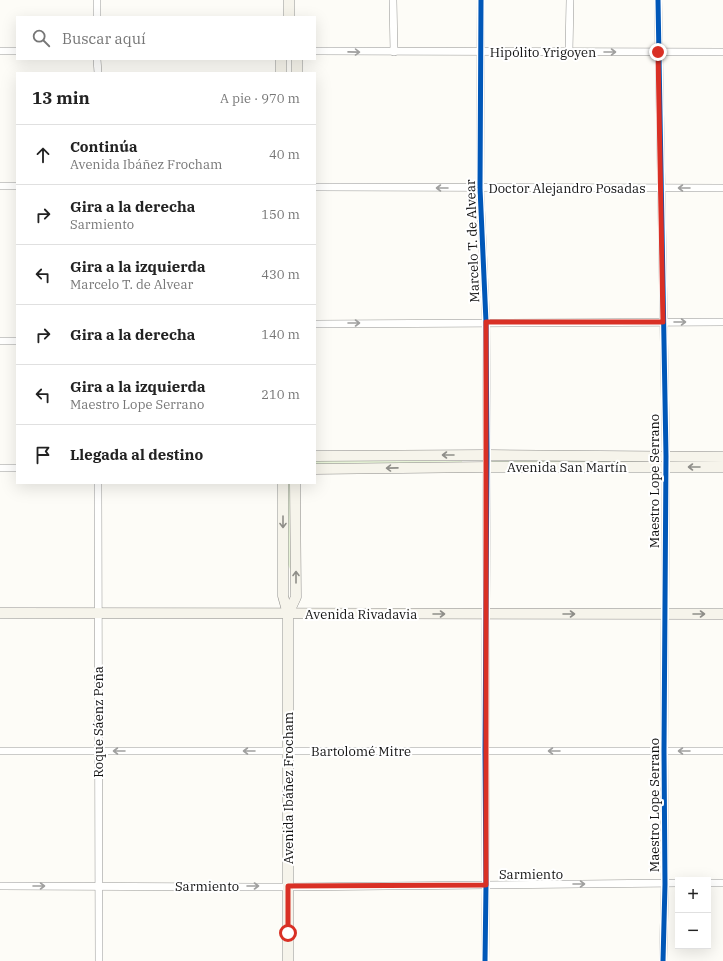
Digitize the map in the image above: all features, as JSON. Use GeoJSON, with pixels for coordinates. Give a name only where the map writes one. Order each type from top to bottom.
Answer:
{"type":"FeatureCollection","features":[{"type":"Feature","properties":{"kind":"main road"},"geometry":{"type":"LineString","coordinates":[[289,0],[289,16]]}},
{"type":"Feature","properties":{"kind":"main road"},"geometry":{"type":"LineString","coordinates":[[281,60],[281,72]]}},
{"type":"Feature","properties":{"kind":"main road"},"geometry":{"type":"LineString","coordinates":[[297,60],[297,72]]}},
{"type":"Feature","properties":{"kind":"main road","name":"Avenida San Martín"},"geometry":{"type":"LineString","coordinates":[[316,456],[487,455],[723,457]]}},
{"type":"Feature","properties":{"kind":"main road","name":"Avenida San Martín"},"geometry":{"type":"LineString","coordinates":[[316,469],[723,467]]}},
{"type":"Feature","properties":{"kind":"main road","name":"Avenida Ibáñez Frocham"},"geometry":{"type":"LineString","coordinates":[[283,484],[283,596],[288,614],[288,961]]}},
{"type":"Feature","properties":{"kind":"main road","name":"Avenida Ibáñez Frocham"},"geometry":{"type":"LineString","coordinates":[[288,614],[296,596],[295,484]]}},
{"type":"Feature","properties":{"kind":"main road","name":"Avenida Rivadavia"},"geometry":{"type":"LineString","coordinates":[[0,613],[723,614]]}},
{"type":"Feature","properties":{"kind":"street"},"geometry":{"type":"LineString","coordinates":[[97,0],[97,16]]}},
{"type":"Feature","properties":{"kind":"street"},"geometry":{"type":"LineString","coordinates":[[393,0],[394,52]]}},
{"type":"Feature","properties":{"kind":"street","name":"Marcelo T. de Alvear"},"geometry":{"type":"LineString","coordinates":[[481,0],[480,188],[486,322],[487,455],[485,961]]}},
{"type":"Feature","properties":{"kind":"street"},"geometry":{"type":"LineString","coordinates":[[569,52],[570,0]]}},
{"type":"Feature","properties":{"kind":"street","name":"Maestro Lope Serrano"},"geometry":{"type":"LineString","coordinates":[[658,0],[666,456],[664,614],[665,884],[663,961]]}},
{"type":"Feature","properties":{"kind":"street"},"geometry":{"type":"LineString","coordinates":[[0,51],[16,51]]}},
{"type":"Feature","properties":{"kind":"street","name":"Hipólito Yrigoyen"},"geometry":{"type":"LineString","coordinates":[[316,51],[723,52]]}},
{"type":"Feature","properties":{"kind":"street"},"geometry":{"type":"LineString","coordinates":[[98,60],[98,72]]}},
{"type":"Feature","properties":{"kind":"street"},"geometry":{"type":"LineString","coordinates":[[0,186],[16,186]]}},
{"type":"Feature","properties":{"kind":"street","name":"Doctor Alejandro Posadas"},"geometry":{"type":"LineString","coordinates":[[316,188],[723,188]]}},
{"type":"Feature","properties":{"kind":"street"},"geometry":{"type":"LineString","coordinates":[[316,324],[723,322]]}},
{"type":"Feature","properties":{"kind":"street"},"geometry":{"type":"LineString","coordinates":[[0,341],[16,341]]}},
{"type":"Feature","properties":{"kind":"street"},"geometry":{"type":"LineString","coordinates":[[0,468],[16,468]]}},
{"type":"Feature","properties":{"kind":"street","name":"Roque Sáenz Peña"},"geometry":{"type":"LineString","coordinates":[[98,484],[99,961]]}},
{"type":"Feature","properties":{"kind":"street","name":"Bartolomé Mitre"},"geometry":{"type":"LineString","coordinates":[[0,751],[723,751]]}},
{"type":"Feature","properties":{"kind":"street","name":"Sarmiento"},"geometry":{"type":"LineString","coordinates":[[0,886],[675,883]]}},
{"type":"Feature","properties":{"kind":"street"},"geometry":{"type":"LineString","coordinates":[[711,883],[723,883]]}},
{"type":"Feature","properties":{"kind":"green space"},"geometry":{"type":"Polygon","coordinates":[[[316,461],[462,461],[462,464],[316,464],[316,461]]]}},
{"type":"Feature","properties":{"kind":"green space"},"geometry":{"type":"Polygon","coordinates":[[[492,461],[647,461],[647,464],[492,463],[492,461]]]}},
{"type":"Feature","properties":{"kind":"green space"},"geometry":{"type":"Polygon","coordinates":[[[287,484],[293,484],[291,571],[287,563],[287,484]]]}},
{"type":"Feature","properties":{"kind":"cycle path"},"geometry":{"type":"LineString","coordinates":[[481,0],[480,188],[486,322],[487,455],[485,961]]}},
{"type":"Feature","properties":{"kind":"cycle path"},"geometry":{"type":"LineString","coordinates":[[658,0],[666,456],[664,751],[665,884],[663,961]]}},
{"type":"Feature","properties":{"kind":"route"},"geometry":{"type":"LineString","coordinates":[[288,933],[288,886],[486,885],[486,322],[663,322],[658,52]]}}]}
